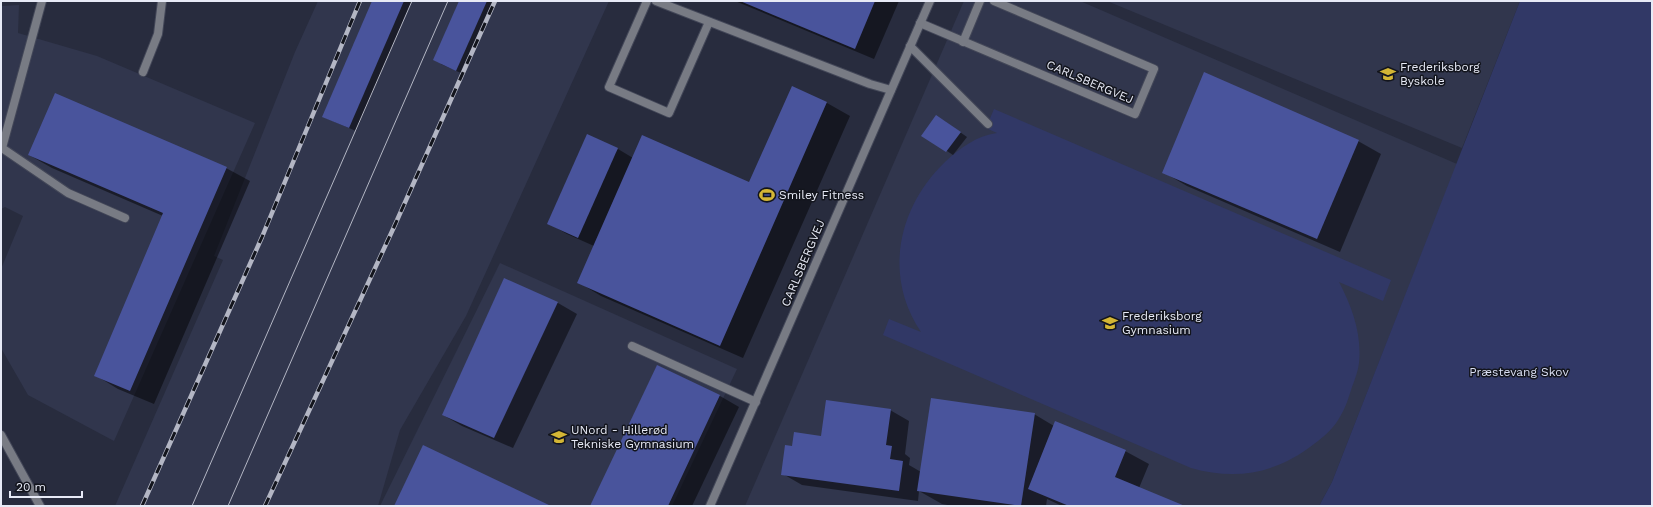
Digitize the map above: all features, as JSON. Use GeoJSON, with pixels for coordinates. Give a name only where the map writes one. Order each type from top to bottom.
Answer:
{"type":"FeatureCollection","features":[{"type":"Feature","properties":{"kind":"street"},"geometry":{"type":"LineString","coordinates":[[42,1],[2,148],[68,193],[125,218]]}},
{"type":"Feature","properties":{"kind":"street"},"geometry":{"type":"LineString","coordinates":[[143,72],[158,34],[162,1]]}},
{"type":"Feature","properties":{"kind":"street"},"geometry":{"type":"LineString","coordinates":[[647,1],[610,87],[669,113],[709,22]]}},
{"type":"Feature","properties":{"kind":"street"},"geometry":{"type":"LineString","coordinates":[[656,1],[870,84],[891,90]]}},
{"type":"Feature","properties":{"kind":"street","name":"CARLSBERGVEJ"},"geometry":{"type":"LineString","coordinates":[[710,506],[930,1]]}},
{"type":"Feature","properties":{"kind":"street"},"geometry":{"type":"LineString","coordinates":[[963,42],[980,1]]}},
{"type":"Feature","properties":{"kind":"street","name":"CARLSBERGVEJ"},"geometry":{"type":"LineString","coordinates":[[920,23],[1134,114],[1154,69],[994,1]]}},
{"type":"Feature","properties":{"kind":"street"},"geometry":{"type":"LineString","coordinates":[[910,46],[988,124]]}},
{"type":"Feature","properties":{"kind":"street"},"geometry":{"type":"LineString","coordinates":[[632,346],[756,402]]}},
{"type":"Feature","properties":{"kind":"street"},"geometry":{"type":"LineString","coordinates":[[1,434],[40,506]]}},
{"type":"Feature","properties":{"kind":"shaded area"},"geometry":{"type":"Polygon","coordinates":[[[318,1],[609,1],[466,316],[400,430],[378,506],[115,506],[223,260],[214,256],[295,52],[318,1]]]}},
{"type":"Feature","properties":{"kind":"shaded area","name":"Frederiksborg Gymnasium"},"geometry":{"type":"Polygon","coordinates":[[[964,1],[1080,1],[1457,164],[1332,482],[1319,506],[745,506],[964,1]]]}},
{"type":"Feature","properties":{"kind":"shaded area","name":"Frederiksborg Byskole"},"geometry":{"type":"Polygon","coordinates":[[[1107,1],[1520,1],[1462,148],[1107,1]]]}},
{"type":"Feature","properties":{"kind":"shaded area"},"geometry":{"type":"Polygon","coordinates":[[[19,5],[18,33],[97,56],[255,123],[114,441],[28,395],[1,348],[1,269],[23,216],[5,207],[1,209],[1,6],[19,5]]]}},
{"type":"Feature","properties":{"kind":"shaded area","name":"UNord - Hillerød Tekniske Gymnasium"},"geometry":{"type":"Polygon","coordinates":[[[500,263],[737,369],[672,506],[380,506],[500,263]]]}},
{"type":"Feature","properties":{"kind":"green space","name":"Præstevang Skov"},"geometry":{"type":"Polygon","coordinates":[[[1520,1],[1652,1],[1652,506],[1319,506],[1332,482],[1520,1]]]}},
{"type":"Feature","properties":{"kind":"green space"},"geometry":{"type":"Polygon","coordinates":[[[994,109],[1391,280],[1383,301],[1339,282],[1355,321],[1360,352],[1356,375],[1344,409],[1339,419],[1329,431],[1300,454],[1271,468],[1240,474],[1208,472],[1191,468],[883,335],[889,319],[921,332],[909,310],[902,288],[900,265],[901,243],[907,221],[916,200],[929,180],[945,162],[969,143],[982,137],[997,133],[986,128],[994,109]]]}},
{"type":"Feature","properties":{"kind":"building"},"geometry":{"type":"Polygon","coordinates":[[[372,1],[404,1],[349,128],[322,117],[372,1]]]}},
{"type":"Feature","properties":{"kind":"building"},"geometry":{"type":"Polygon","coordinates":[[[459,1],[487,1],[456,71],[433,60],[459,1]]]}},
{"type":"Feature","properties":{"kind":"building"},"geometry":{"type":"Polygon","coordinates":[[[740,1],[875,1],[855,49],[740,1]]]}},
{"type":"Feature","properties":{"kind":"building"},"geometry":{"type":"Polygon","coordinates":[[[1204,72],[1359,140],[1317,239],[1162,173],[1204,72]]]}},
{"type":"Feature","properties":{"kind":"building"},"geometry":{"type":"Polygon","coordinates":[[[792,86],[827,102],[720,346],[577,283],[642,135],[749,182],[792,86]]]}},
{"type":"Feature","properties":{"kind":"building"},"geometry":{"type":"Polygon","coordinates":[[[55,93],[227,167],[130,391],[94,376],[163,213],[28,155],[55,93]]]}},
{"type":"Feature","properties":{"kind":"building"},"geometry":{"type":"Polygon","coordinates":[[[936,115],[961,132],[946,152],[921,136],[936,115]]]}},
{"type":"Feature","properties":{"kind":"building"},"geometry":{"type":"Polygon","coordinates":[[[587,134],[618,148],[578,238],[547,224],[587,134]]]}},
{"type":"Feature","properties":{"kind":"building"},"geometry":{"type":"Polygon","coordinates":[[[504,278],[558,302],[494,438],[442,415],[504,278]]]}},
{"type":"Feature","properties":{"kind":"building"},"geometry":{"type":"Polygon","coordinates":[[[657,365],[720,395],[668,506],[590,506],[657,365]]]}},
{"type":"Feature","properties":{"kind":"building"},"geometry":{"type":"Polygon","coordinates":[[[931,398],[1035,413],[1021,506],[917,491],[931,398]]]}},
{"type":"Feature","properties":{"kind":"building"},"geometry":{"type":"Polygon","coordinates":[[[826,400],[891,409],[886,445],[892,446],[890,459],[903,461],[899,491],[781,475],[785,445],[792,446],[794,432],[821,436],[826,400]]]}},
{"type":"Feature","properties":{"kind":"building"},"geometry":{"type":"Polygon","coordinates":[[[1055,421],[1126,450],[1115,477],[1185,506],[1069,506],[1028,489],[1055,421]]]}},
{"type":"Feature","properties":{"kind":"building"},"geometry":{"type":"Polygon","coordinates":[[[423,445],[551,506],[394,506],[423,445]]]}},
{"type":"Feature","properties":{"kind":"tram line"},"geometry":{"type":"LineString","coordinates":[[192,506],[412,1]]}},
{"type":"Feature","properties":{"kind":"tram line"},"geometry":{"type":"LineString","coordinates":[[228,506],[448,1]]}},
{"type":"Feature","properties":{"kind":"railway"},"geometry":{"type":"LineString","coordinates":[[142,506],[262,237],[360,1]]}},
{"type":"Feature","properties":{"kind":"railway"},"geometry":{"type":"LineString","coordinates":[[265,506],[394,227],[495,1]]}},
{"type":"Feature","properties":{"kind":"place","name":"Frederiksborg Byskole"},"geometry":{"type":"Point","coordinates":[1388,74]}},
{"type":"Feature","properties":{"kind":"place","name":"Smiley Fitness"},"geometry":{"type":"Point","coordinates":[767,195]}},
{"type":"Feature","properties":{"kind":"place","name":"Frederiksborg Gymnasium"},"geometry":{"type":"Point","coordinates":[1110,323]}},
{"type":"Feature","properties":{"kind":"place","name":"UNord - Hillerød Tekniske Gymnasium"},"geometry":{"type":"Point","coordinates":[559,437]}}]}
